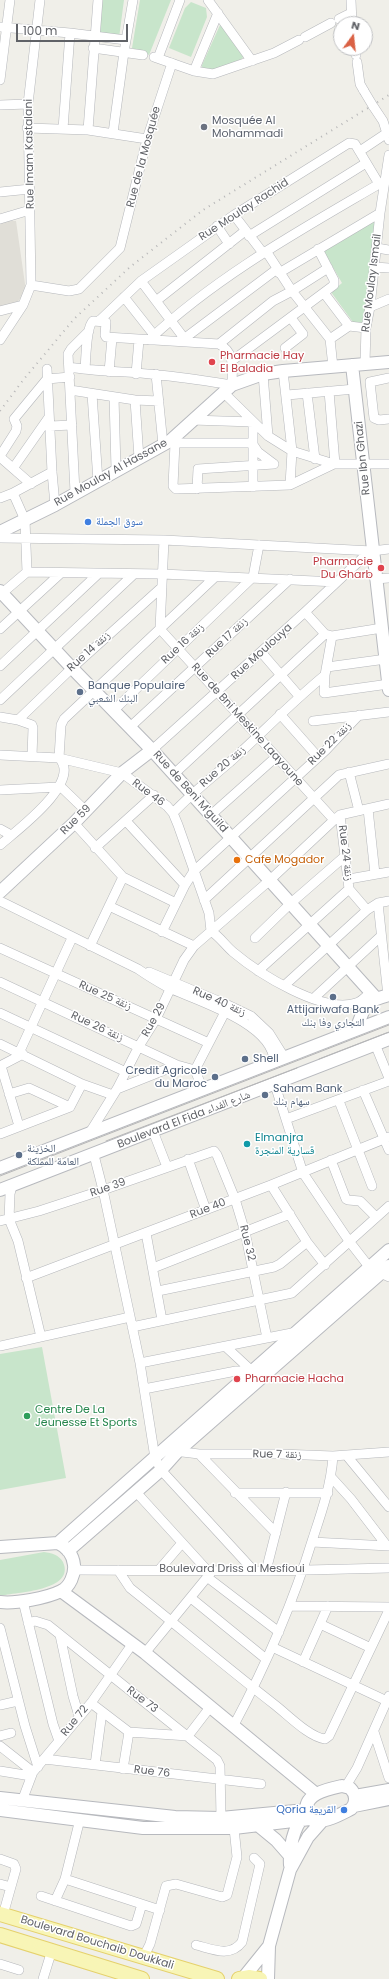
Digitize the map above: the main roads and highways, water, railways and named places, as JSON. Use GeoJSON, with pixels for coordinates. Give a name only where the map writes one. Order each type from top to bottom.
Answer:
{"type":"FeatureCollection","features":[{"type":"Feature","properties":{"kind":"main road","name":"Boulevard Bouchaib Doukkali"},"geometry":{"type":"LineString","coordinates":[[1,1915],[217,1979]]}},
{"type":"Feature","properties":{"kind":"main road","name":"Boulevard Bouchaib Doukkali"},"geometry":{"type":"LineString","coordinates":[[0,1935],[142,1979]]}},
{"type":"Feature","properties":{"kind":"main road"},"geometry":{"type":"LineString","coordinates":[[242,1978],[260,1979]]}},
{"type":"Feature","properties":{"kind":"tram line"},"geometry":{"type":"LineString","coordinates":[[0,1176],[389,1025]]}},
{"type":"Feature","properties":{"kind":"tram line"},"geometry":{"type":"LineString","coordinates":[[319,1059],[389,1032]]}},
{"type":"Feature","properties":{"kind":"tram line"},"geometry":{"type":"LineString","coordinates":[[106,1141],[297,1068]]}},
{"type":"Feature","properties":{"kind":"railway"},"geometry":{"type":"LineString","coordinates":[[0,411],[24,379],[74,319],[130,267],[203,210],[389,95]]}},
{"type":"Feature","properties":{"kind":"place","name":"Mosquée Al Mohammadi"},"geometry":{"type":"Point","coordinates":[204,127]}},
{"type":"Feature","properties":{"kind":"place","name":"Pharmacie Hay El Baladia"},"geometry":{"type":"Point","coordinates":[212,362]}},
{"type":"Feature","properties":{"kind":"place","name":"سوق الجملة"},"geometry":{"type":"Point","coordinates":[88,522]}},
{"type":"Feature","properties":{"kind":"place","name":"Pharmacie Du Gharb"},"geometry":{"type":"Point","coordinates":[381,568]}},
{"type":"Feature","properties":{"kind":"place","name":"Banque Populaire البنك الشعبي"},"geometry":{"type":"Point","coordinates":[80,692]}},
{"type":"Feature","properties":{"kind":"place","name":"Cafe Mogador"},"geometry":{"type":"Point","coordinates":[237,860]}},
{"type":"Feature","properties":{"kind":"place","name":"Attijariwafa Bank التجاري وفا بنك"},"geometry":{"type":"Point","coordinates":[333,997]}},
{"type":"Feature","properties":{"kind":"place","name":"Shell"},"geometry":{"type":"Point","coordinates":[245,1059]}},
{"type":"Feature","properties":{"kind":"place","name":"Credit Agricole du Maroc"},"geometry":{"type":"Point","coordinates":[215,1077]}},
{"type":"Feature","properties":{"kind":"place","name":"Saham Bank سهام بنك"},"geometry":{"type":"Point","coordinates":[265,1095]}},
{"type":"Feature","properties":{"kind":"place","name":"Elmanjra قسارية المنجرة"},"geometry":{"type":"Point","coordinates":[247,1144]}},
{"type":"Feature","properties":{"kind":"place","name":"الخزينة العامة للمملكة"},"geometry":{"type":"Point","coordinates":[19,1155]}},
{"type":"Feature","properties":{"kind":"place","name":"Pharmacie Hacha"},"geometry":{"type":"Point","coordinates":[237,1379]}},
{"type":"Feature","properties":{"kind":"place","name":"Centre De La Jeunesse Et Sports"},"geometry":{"type":"Point","coordinates":[27,1416]}},
{"type":"Feature","properties":{"kind":"place","name":"Qoria القريعة"},"geometry":{"type":"Point","coordinates":[344,1810]}}]}
